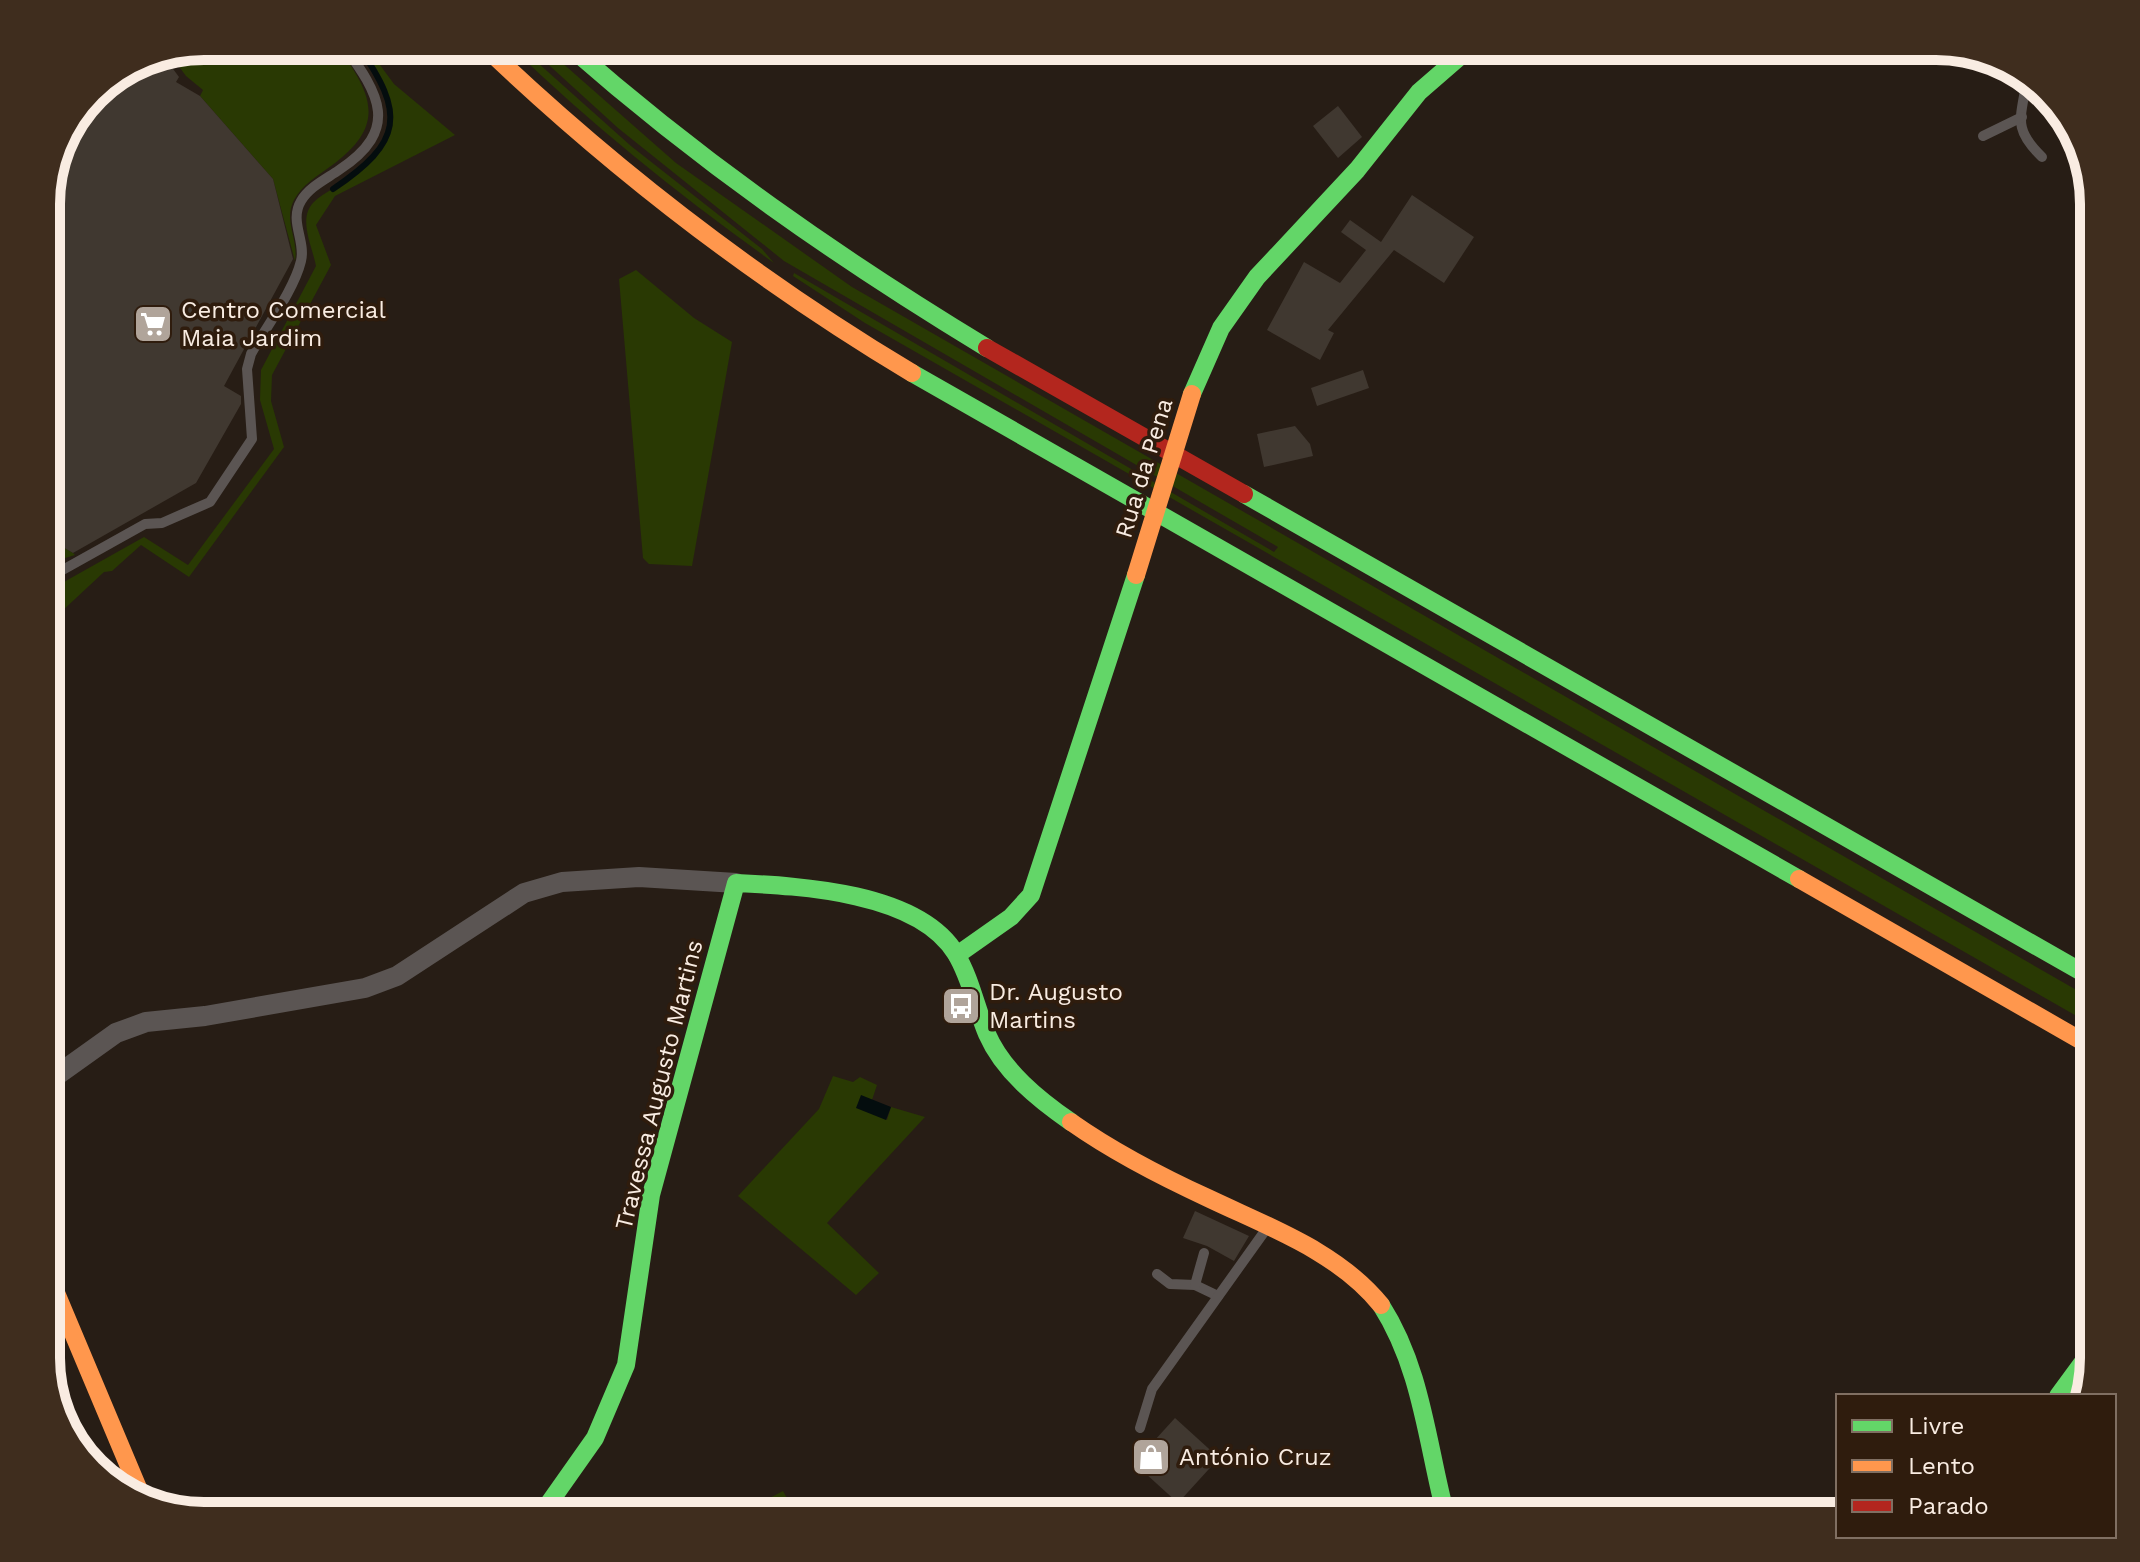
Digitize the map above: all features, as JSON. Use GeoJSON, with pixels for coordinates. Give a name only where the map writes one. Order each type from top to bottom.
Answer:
{"type":"FeatureCollection","features":[{"type":"Feature","properties":{"kind":"main road"},"geometry":{"type":"LineString","coordinates":[[499,60],[620,172],[714,245],[821,318],[967,405],[2080,1040]]}},
{"type":"Feature","properties":{"kind":"main road"},"geometry":{"type":"LineString","coordinates":[[585,60],[697,156],[792,227],[866,275],[1113,420],[2080,971]]}},
{"type":"Feature","properties":{"kind":"main road","name":"Rua da Pena"},"geometry":{"type":"LineString","coordinates":[[957,955],[1011,917],[1031,895],[1204,358],[1227,313],[1262,267],[1348,181],[1415,96],[1456,60]]}},
{"type":"Feature","properties":{"kind":"main road"},"geometry":{"type":"LineString","coordinates":[[736,883],[786,884],[882,905],[909,915],[937,932],[957,955],[996,1051],[1063,1116],[1108,1148],[1315,1250],[1352,1274],[1381,1305],[1404,1348],[1442,1502]]}},
{"type":"Feature","properties":{"kind":"main road","name":"Travessa Augusto Martins"},"geometry":{"type":"LineString","coordinates":[[551,1502],[573,1475],[602,1426],[620,1385],[630,1345],[651,1197],[736,883]]}},
{"type":"Feature","properties":{"kind":"main road"},"geometry":{"type":"LineString","coordinates":[[60,1302],[137,1485]]}},
{"type":"Feature","properties":{"kind":"main road"},"geometry":{"type":"LineString","coordinates":[[2059,1394],[2080,1367]]}},
{"type":"Feature","properties":{"kind":"street"},"geometry":{"type":"LineString","coordinates":[[60,1073],[116,1033],[146,1022],[205,1016],[365,988],[397,976],[524,893],[562,882],[639,877],[736,883]]}},
{"type":"Feature","properties":{"kind":"lane"},"geometry":{"type":"LineString","coordinates":[[60,571],[145,524],[162,523],[210,502],[252,439],[247,369],[251,354],[303,257],[296,224],[300,203],[309,190],[362,152],[374,129],[377,115],[375,88],[354,60]]}},
{"type":"Feature","properties":{"kind":"lane"},"geometry":{"type":"LineString","coordinates":[[2025,91],[2023,139],[2042,157]]}},
{"type":"Feature","properties":{"kind":"lane"},"geometry":{"type":"LineString","coordinates":[[1983,136],[2022,117]]}},
{"type":"Feature","properties":{"kind":"lane"},"geometry":{"type":"LineString","coordinates":[[1140,1428],[1152,1389],[1268,1226]]}},
{"type":"Feature","properties":{"kind":"lane"},"geometry":{"type":"LineString","coordinates":[[1195,1285],[1204,1253]]}},
{"type":"Feature","properties":{"kind":"lane"},"geometry":{"type":"LineString","coordinates":[[1157,1274],[1170,1284],[1195,1285],[1218,1296]]}},
{"type":"Feature","properties":{"kind":"green space"},"geometry":{"type":"Polygon","coordinates":[[[204,60],[346,60],[359,80],[366,95],[367,123],[361,137],[349,151],[306,185],[294,200],[290,215],[295,261],[273,179],[200,96],[203,90],[176,63],[204,60]]]}},
{"type":"Feature","properties":{"kind":"green space"},"geometry":{"type":"Polygon","coordinates":[[[367,60],[376,60],[394,84],[455,135],[335,196],[316,225],[331,265],[272,375],[271,401],[284,447],[189,577],[141,545],[112,571],[104,572],[60,613],[60,584],[144,537],[188,565],[274,449],[260,400],[261,370],[316,266],[307,231],[306,217],[310,206],[363,168],[387,136],[389,104],[367,60]]]}},
{"type":"Feature","properties":{"kind":"green space"},"geometry":{"type":"Polygon","coordinates":[[[525,60],[535,60],[631,146],[762,249],[774,263],[638,159],[525,60]]]}},
{"type":"Feature","properties":{"kind":"green space"},"geometry":{"type":"Polygon","coordinates":[[[543,60],[559,60],[676,163],[852,287],[2080,992],[2080,1018],[865,323],[793,276],[794,273],[1274,552],[1278,547],[784,261],[618,128],[543,60]]]}},
{"type":"Feature","properties":{"kind":"green space"},"geometry":{"type":"Polygon","coordinates":[[[636,270],[694,318],[732,342],[692,566],[649,564],[643,558],[619,279],[636,270]]]}},
{"type":"Feature","properties":{"kind":"green space"},"geometry":{"type":"Polygon","coordinates":[[[60,545],[73,553],[75,555],[60,560],[60,545]]]}},
{"type":"Feature","properties":{"kind":"green space"},"geometry":{"type":"Polygon","coordinates":[[[833,1076],[853,1082],[860,1077],[877,1085],[872,1100],[861,1096],[887,1120],[891,1107],[925,1117],[827,1223],[879,1273],[856,1295],[738,1196],[819,1109],[833,1076]]]}},
{"type":"Feature","properties":{"kind":"green space"},"geometry":{"type":"Polygon","coordinates":[[[783,1491],[789,1502],[762,1502],[783,1491]]]}},
{"type":"Feature","properties":{"kind":"shaded area"},"geometry":{"type":"Polygon","coordinates":[[[861,1095],[891,1107],[886,1120],[856,1108],[861,1095]]]}},
{"type":"Feature","properties":{"kind":"building","name":"Centro Comercial Maia Jardim"},"geometry":{"type":"Polygon","coordinates":[[[170,64],[179,77],[176,82],[200,96],[273,179],[293,259],[224,386],[241,396],[241,404],[196,483],[73,553],[60,545],[61,185],[75,140],[102,102],[132,79],[170,64]]]}},
{"type":"Feature","properties":{"kind":"building"},"geometry":{"type":"Polygon","coordinates":[[[1338,106],[1362,137],[1338,158],[1313,126],[1338,106]]]}},
{"type":"Feature","properties":{"kind":"building"},"geometry":{"type":"Polygon","coordinates":[[[1412,195],[1474,237],[1444,283],[1394,250],[1328,330],[1334,333],[1320,360],[1267,330],[1304,262],[1340,283],[1366,250],[1341,232],[1350,220],[1381,242],[1412,195]]]}},
{"type":"Feature","properties":{"kind":"building"},"geometry":{"type":"Polygon","coordinates":[[[1363,370],[1369,388],[1317,406],[1311,388],[1363,370]]]}},
{"type":"Feature","properties":{"kind":"building"},"geometry":{"type":"Polygon","coordinates":[[[1295,426],[1310,444],[1313,456],[1264,467],[1257,434],[1295,426]]]}},
{"type":"Feature","properties":{"kind":"building"},"geometry":{"type":"Polygon","coordinates":[[[1195,1211],[1249,1236],[1234,1261],[1207,1246],[1183,1238],[1195,1211]]]}},
{"type":"Feature","properties":{"kind":"building"},"geometry":{"type":"Polygon","coordinates":[[[1175,1418],[1219,1458],[1179,1502],[1134,1463],[1175,1418]]]}},
{"type":"Feature","properties":{"kind":"waterway"},"geometry":{"type":"LineString","coordinates":[[333,189],[373,156],[384,141],[390,125],[390,109],[384,90],[367,60]]}},
{"type":"Feature","properties":{"kind":"traffic: fast"},"geometry":{"type":"LineString","coordinates":[[585,60],[669,129],[771,206],[877,279],[987,348]]}},
{"type":"Feature","properties":{"kind":"traffic: fast"},"geometry":{"type":"LineString","coordinates":[[1192,394],[1221,328],[1257,277],[1357,170],[1419,92],[1456,60]]}},
{"type":"Feature","properties":{"kind":"traffic: fast"},"geometry":{"type":"LineString","coordinates":[[912,373],[1799,879]]}},
{"type":"Feature","properties":{"kind":"traffic: fast"},"geometry":{"type":"LineString","coordinates":[[1244,494],[2080,971]]}},
{"type":"Feature","properties":{"kind":"traffic: fast"},"geometry":{"type":"LineString","coordinates":[[957,955],[1011,917],[1031,895],[1136,575]]}},
{"type":"Feature","properties":{"kind":"traffic: fast"},"geometry":{"type":"LineString","coordinates":[[550,1502],[595,1438],[626,1365],[651,1195],[736,883],[824,890],[856,896],[915,917],[939,933],[961,964],[987,1034],[1002,1060],[1035,1094],[1071,1122]]}},
{"type":"Feature","properties":{"kind":"traffic: fast"},"geometry":{"type":"LineString","coordinates":[[1381,1305],[1395,1329],[1415,1381],[1443,1502]]}},
{"type":"Feature","properties":{"kind":"traffic: fast"},"geometry":{"type":"LineString","coordinates":[[2059,1394],[2080,1367]]}},
{"type":"Feature","properties":{"kind":"traffic: slow"},"geometry":{"type":"LineString","coordinates":[[499,60],[584,137],[689,222],[798,300],[912,373]]}},
{"type":"Feature","properties":{"kind":"traffic: slow"},"geometry":{"type":"LineString","coordinates":[[1136,575],[1192,394]]}},
{"type":"Feature","properties":{"kind":"traffic: slow"},"geometry":{"type":"LineString","coordinates":[[1799,879],[2080,1040]]}},
{"type":"Feature","properties":{"kind":"traffic: slow"},"geometry":{"type":"LineString","coordinates":[[1071,1122],[1157,1173],[1302,1243],[1345,1270],[1381,1305]]}},
{"type":"Feature","properties":{"kind":"traffic: slow"},"geometry":{"type":"LineString","coordinates":[[60,1302],[137,1485]]}},
{"type":"Feature","properties":{"kind":"traffic: jam"},"geometry":{"type":"LineString","coordinates":[[987,348],[1244,494]]}},
{"type":"Feature","properties":{"kind":"place","name":"Centro Comercial Maia Jardim"},"geometry":{"type":"Point","coordinates":[153,324]}},
{"type":"Feature","properties":{"kind":"place","name":"Dr. Augusto Martins"},"geometry":{"type":"Point","coordinates":[961,1006]}},
{"type":"Feature","properties":{"kind":"place","name":"António Cruz"},"geometry":{"type":"Point","coordinates":[1151,1457]}}]}
